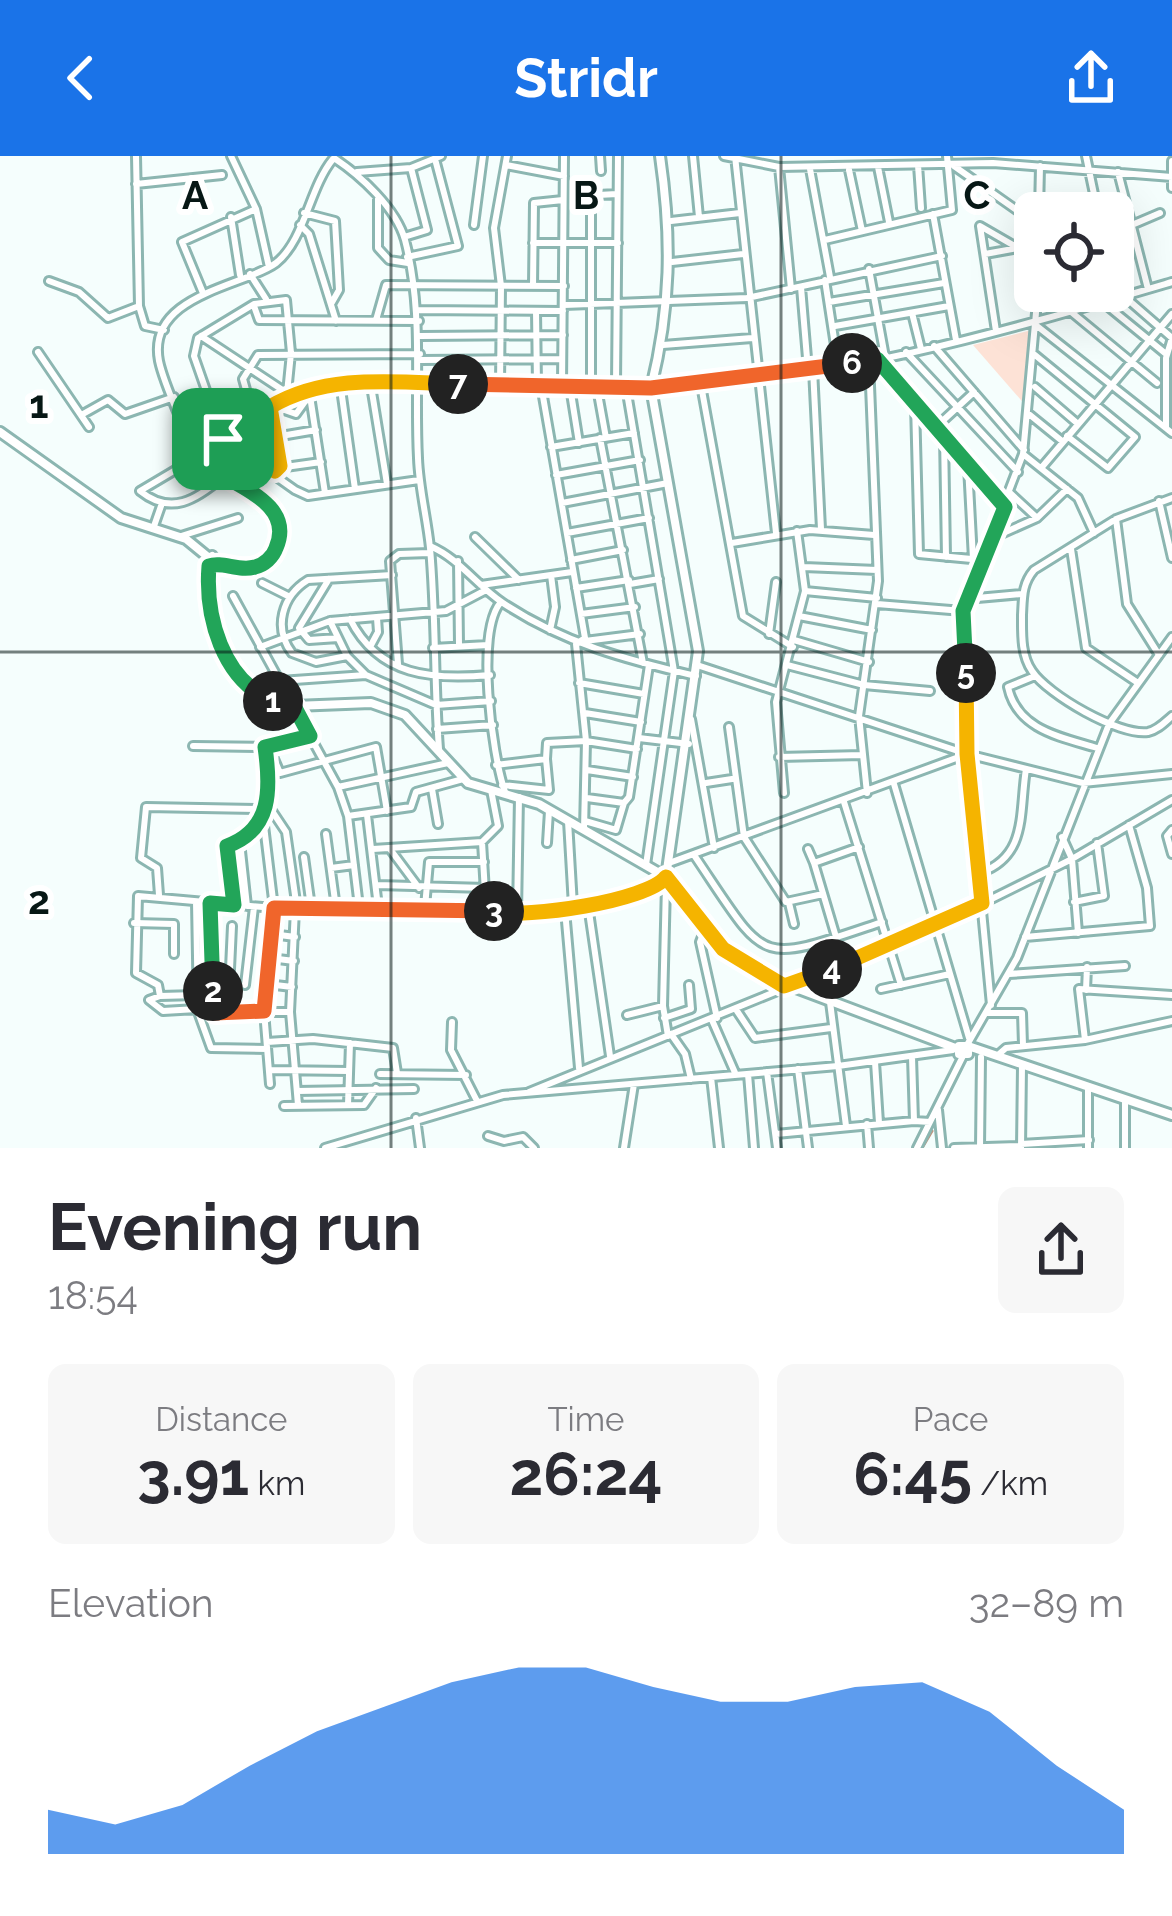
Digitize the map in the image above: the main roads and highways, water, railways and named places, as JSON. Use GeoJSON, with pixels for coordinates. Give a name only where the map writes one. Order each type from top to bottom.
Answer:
{"type":"FeatureCollection","features":[{"type":"Feature","properties":{"kind":"waterway"},"geometry":{"type":"LineString","coordinates":[[922,1148],[932,1131]]}}]}
